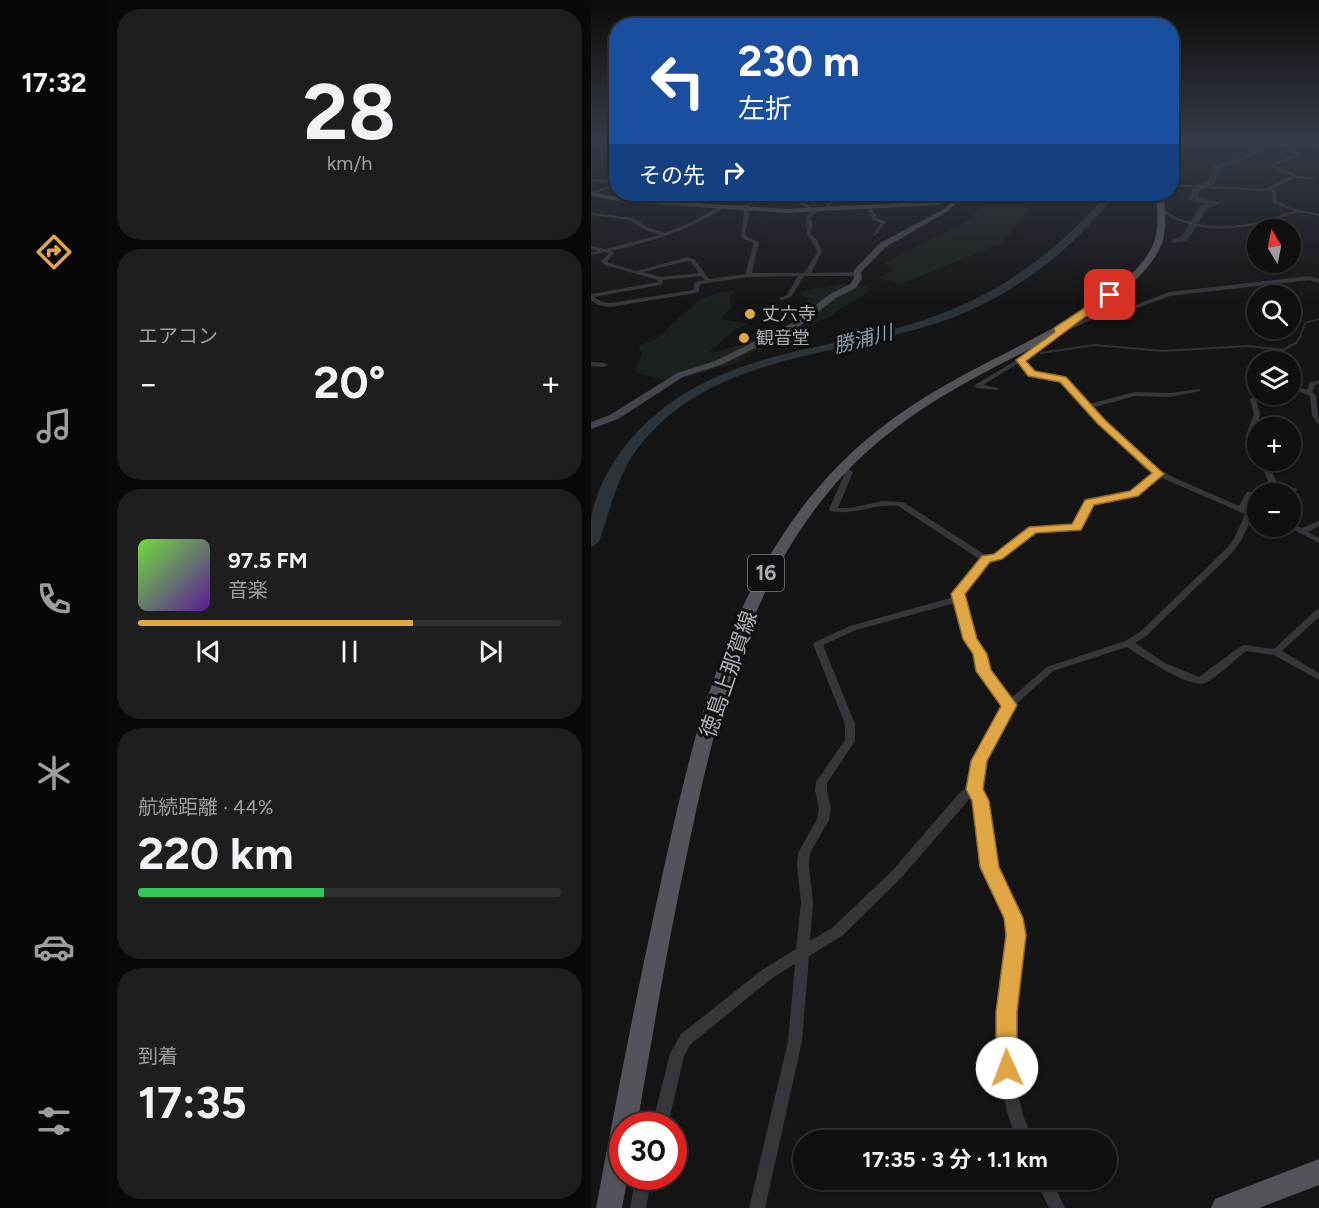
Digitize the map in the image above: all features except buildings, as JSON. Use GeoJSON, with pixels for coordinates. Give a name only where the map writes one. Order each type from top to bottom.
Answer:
{"type":"FeatureCollection","features":[{"type":"Feature","properties":{"kind":"main road"},"geometry":{"type":"LineString","coordinates":[[591,194],[609,197]]}},
{"type":"Feature","properties":{"kind":"main road"},"geometry":{"type":"LineString","coordinates":[[638,201],[815,211],[867,205],[939,203]]}},
{"type":"Feature","properties":{"kind":"main road"},"geometry":{"type":"LineString","coordinates":[[913,228],[942,201]]}},
{"type":"Feature","properties":{"kind":"main road"},"geometry":{"type":"LineString","coordinates":[[591,426],[614,417],[680,375],[718,363],[797,324],[833,296],[853,286],[857,282],[857,274],[883,245],[945,210],[955,201]]}},
{"type":"Feature","properties":{"kind":"main road","name":"徳島上那賀線"},"geometry":{"type":"LineString","coordinates":[[627,1112],[676,860],[695,776],[720,690],[748,609],[772,562],[812,502],[843,468],[886,429],[974,373],[1060,331],[1110,295],[1149,260],[1157,248],[1160,235],[1160,201]]}},
{"type":"Feature","properties":{"kind":"main road"},"geometry":{"type":"LineString","coordinates":[[1224,1208],[1319,1173]]}},
{"type":"Feature","properties":{"kind":"main road"},"geometry":{"type":"LineString","coordinates":[[609,1208],[612,1190]]}},
{"type":"Feature","properties":{"kind":"street"},"geometry":{"type":"LineString","coordinates":[[1274,193],[1275,202],[1297,211],[1319,214]]}},
{"type":"Feature","properties":{"kind":"street"},"geometry":{"type":"LineString","coordinates":[[749,275],[749,265],[755,255],[757,242],[743,236],[747,218],[745,208],[752,201]]}},
{"type":"Feature","properties":{"kind":"street"},"geometry":{"type":"LineString","coordinates":[[782,298],[789,296],[820,252],[815,240],[808,234],[809,218],[815,211],[806,204],[792,201]]}},
{"type":"Feature","properties":{"kind":"street"},"geometry":{"type":"LineString","coordinates":[[825,210],[831,201]]}},
{"type":"Feature","properties":{"kind":"street"},"geometry":{"type":"LineString","coordinates":[[867,205],[875,219],[885,224],[875,235]]}},
{"type":"Feature","properties":{"kind":"street"},"geometry":{"type":"LineString","coordinates":[[591,254],[692,226],[722,207]]}},
{"type":"Feature","properties":{"kind":"street"},"geometry":{"type":"LineString","coordinates":[[1161,209],[1174,220],[1187,223],[1253,225],[1297,211]]}},
{"type":"Feature","properties":{"kind":"street"},"geometry":{"type":"LineString","coordinates":[[591,214],[623,217],[665,235]]}},
{"type":"Feature","properties":{"kind":"street"},"geometry":{"type":"LineString","coordinates":[[591,247],[612,254],[604,263],[661,279],[702,274]]}},
{"type":"Feature","properties":{"kind":"street"},"geometry":{"type":"LineString","coordinates":[[639,272],[687,259],[693,261],[708,281]]}},
{"type":"Feature","properties":{"kind":"street"},"geometry":{"type":"LineString","coordinates":[[591,305],[598,303],[610,305],[671,297],[696,291],[697,283],[749,275],[857,274]]}},
{"type":"Feature","properties":{"kind":"street"},"geometry":{"type":"LineString","coordinates":[[996,389],[977,386],[1020,360],[1060,331],[1092,318],[1116,314],[1175,293],[1310,278],[1319,281]]}},
{"type":"Feature","properties":{"kind":"street"},"geometry":{"type":"LineString","coordinates":[[591,297],[651,286],[660,283],[661,279]]}},
{"type":"Feature","properties":{"kind":"street"},"geometry":{"type":"LineString","coordinates":[[591,297],[598,303]]}},
{"type":"Feature","properties":{"kind":"street"},"geometry":{"type":"LineString","coordinates":[[1020,360],[1032,374],[1063,379],[1101,422],[1159,474],[1247,512]]}},
{"type":"Feature","properties":{"kind":"street"},"geometry":{"type":"LineString","coordinates":[[591,364],[605,365]]}},
{"type":"Feature","properties":{"kind":"street"},"geometry":{"type":"LineString","coordinates":[[1319,382],[1312,383],[1315,414],[1319,422]]}},
{"type":"Feature","properties":{"kind":"street"},"geometry":{"type":"LineString","coordinates":[[1089,406],[1135,394],[1170,395],[1198,390]]}},
{"type":"Feature","properties":{"kind":"street"},"geometry":{"type":"LineString","coordinates":[[843,468],[849,472],[833,509],[845,511],[890,502],[900,504],[986,559]]}},
{"type":"Feature","properties":{"kind":"street"},"geometry":{"type":"LineString","coordinates":[[1009,705],[984,671],[980,654],[970,639],[958,599],[961,588],[986,559],[998,557],[1033,529],[1076,528],[1089,503],[1134,493],[1159,474]]}},
{"type":"Feature","properties":{"kind":"street"},"geometry":{"type":"LineString","coordinates":[[1020,1130],[1008,1088],[1005,1048],[1016,935],[1013,918],[989,867],[980,801],[974,789],[979,761],[1009,705],[1050,669],[1128,643],[1143,633],[1230,550],[1239,539],[1247,518]]}},
{"type":"Feature","properties":{"kind":"street"},"geometry":{"type":"LineString","coordinates":[[1303,531],[1319,523]]}},
{"type":"Feature","properties":{"kind":"street"},"geometry":{"type":"LineString","coordinates":[[1303,531],[1319,541]]}},
{"type":"Feature","properties":{"kind":"street"},"geometry":{"type":"LineString","coordinates":[[757,1208],[795,1041],[807,902],[804,853],[823,820],[825,808],[821,790],[822,782],[852,734],[851,724],[818,644],[853,628],[958,599]]}},
{"type":"Feature","properties":{"kind":"street"},"geometry":{"type":"LineString","coordinates":[[1275,652],[1319,612]]}},
{"type":"Feature","properties":{"kind":"street"},"geometry":{"type":"LineString","coordinates":[[1128,643],[1162,665],[1198,681],[1203,680],[1244,648],[1275,652],[1319,677]]}},
{"type":"Feature","properties":{"kind":"street"},"geometry":{"type":"LineString","coordinates":[[663,1112],[677,1054],[686,1039],[767,974],[837,932],[897,874],[965,794],[974,789]]}},
{"type":"Feature","properties":{"kind":"street"},"geometry":{"type":"LineString","coordinates":[[639,1208],[642,1190]]}},
{"type":"Feature","properties":{"kind":"street"},"geometry":{"type":"LineString","coordinates":[[1048,1190],[1057,1208]]}},
{"type":"Feature","properties":{"kind":"shaded area"},"geometry":{"type":"Polygon","coordinates":[[[988,201],[1035,201],[1003,242],[902,284],[878,278],[895,269],[884,263],[968,221],[988,201]]]}},
{"type":"Feature","properties":{"kind":"shaded area"},"geometry":{"type":"Polygon","coordinates":[[[848,285],[843,288],[848,290],[859,285],[869,287],[867,293],[828,317],[744,356],[742,361],[686,377],[683,372],[663,380],[637,373],[636,367],[642,354],[638,346],[656,339],[700,299],[721,292],[734,291],[730,295],[731,310],[723,315],[723,319],[748,324],[734,330],[709,353],[752,340],[793,321],[810,307],[805,302],[809,298],[800,296],[803,291],[848,285]]]}},
{"type":"Feature","properties":{"kind":"waterway"},"geometry":{"type":"LineString","coordinates":[[1175,241],[1184,239],[1203,208],[1216,203],[1191,198],[1195,193]]}},
{"type":"Feature","properties":{"kind":"waterway","name":"勝浦川"},"geometry":{"type":"LineString","coordinates":[[591,542],[618,468],[632,446],[662,414],[695,391],[731,373],[770,360],[892,332],[957,312],[982,300],[1031,270],[1075,234],[1105,201]]}},
{"type":"Feature","properties":{"kind":"waterway"},"geometry":{"type":"LineString","coordinates":[[795,289],[818,252],[807,228],[811,213]]}},
{"type":"Feature","properties":{"kind":"waterway"},"geometry":{"type":"LineString","coordinates":[[1301,335],[1305,323],[1319,319]]}},
{"type":"Feature","properties":{"kind":"waterway"},"geometry":{"type":"LineString","coordinates":[[1041,353],[1095,345],[1163,351],[1248,346],[1283,350],[1299,339]]}},
{"type":"Feature","properties":{"kind":"place","name":"丈六寺"},"geometry":{"type":"Point","coordinates":[750,314]}},
{"type":"Feature","properties":{"kind":"place","name":"観音堂"},"geometry":{"type":"Point","coordinates":[744,338]}},
{"type":"Feature","properties":{"kind":"route"},"geometry":{"type":"LineString","coordinates":[[1007,1068],[1005,1048],[1007,1012],[1016,935],[1013,918],[989,867],[980,801],[974,789],[979,761],[995,727],[1009,705],[1005,703],[987,678],[980,654],[970,639],[958,594],[986,559],[998,557],[1033,529],[1076,528],[1089,503],[1121,498],[1134,493],[1159,474],[1148,467],[1101,422],[1093,410],[1063,379],[1032,374],[1020,360],[1043,347],[1062,331],[1057,330],[1110,295]]}}]}
